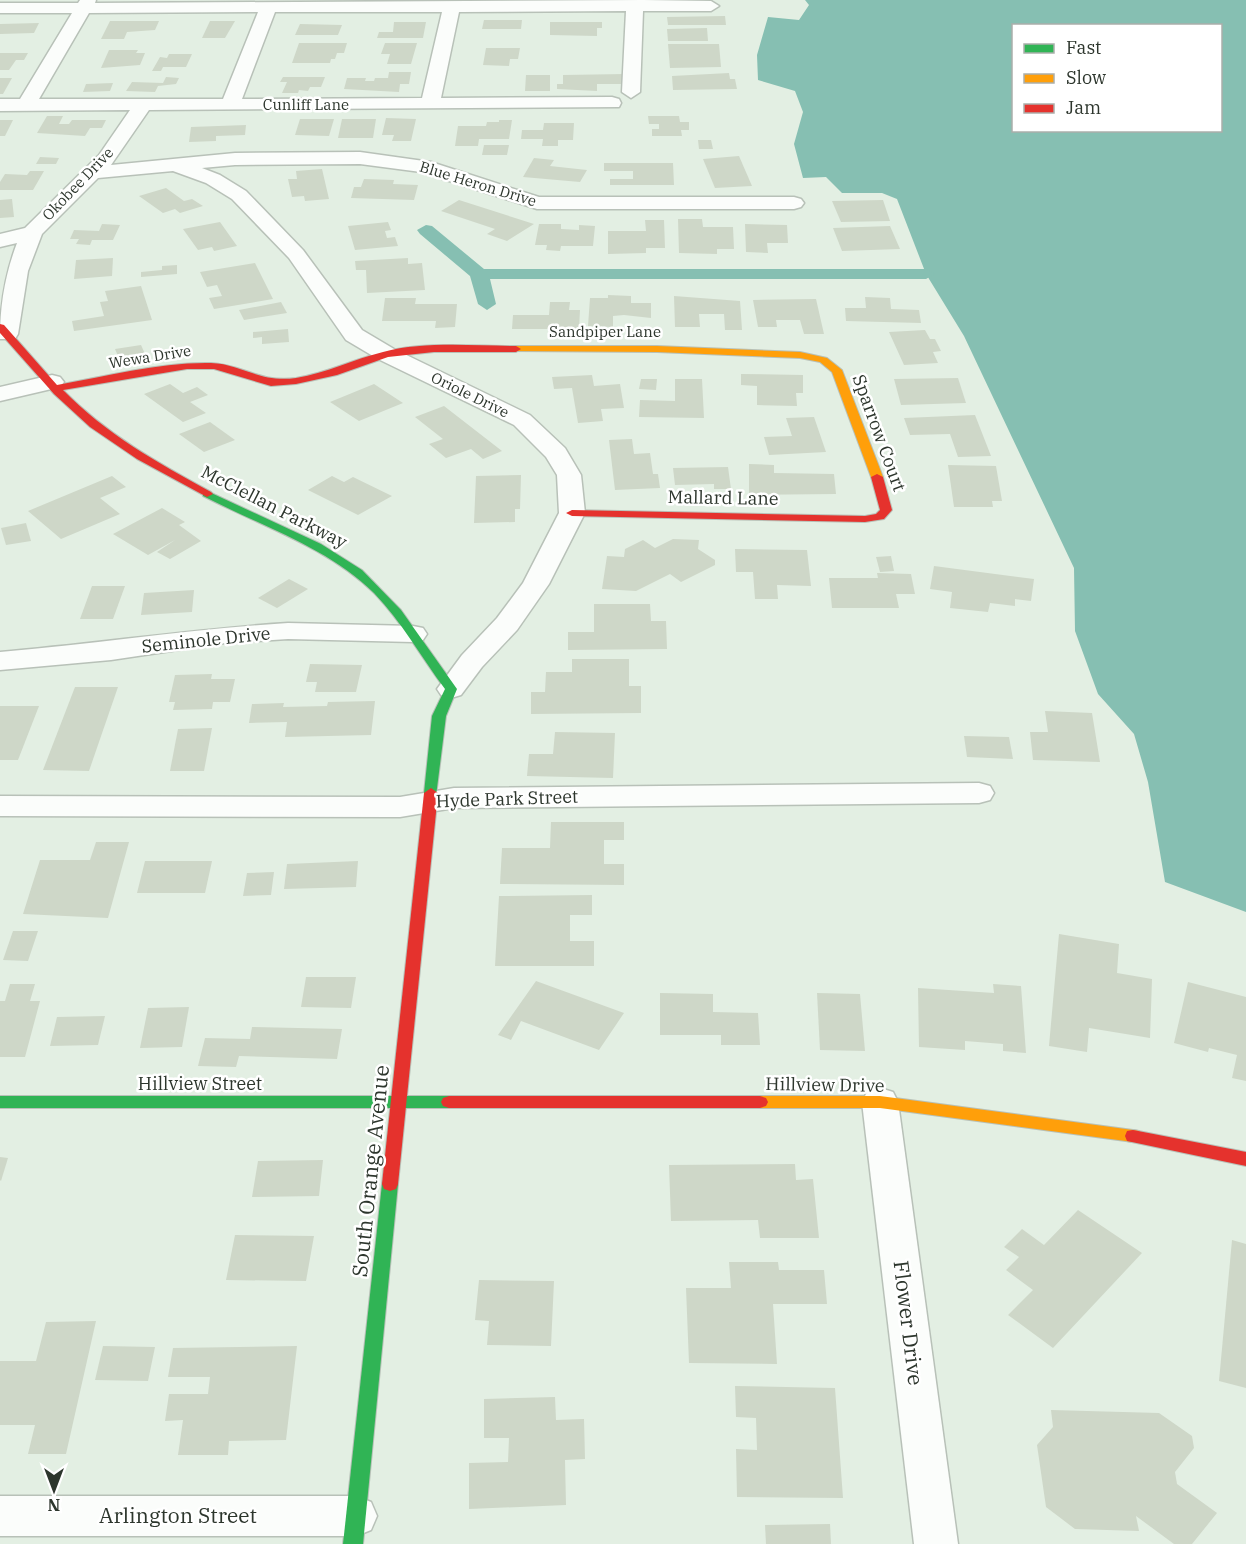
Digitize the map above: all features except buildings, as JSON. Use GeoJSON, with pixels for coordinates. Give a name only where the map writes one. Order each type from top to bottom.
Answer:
{"type":"FeatureCollection","features":[{"type":"Feature","properties":{"kind":"street"},"geometry":{"type":"LineString","coordinates":[[0,8],[86,4],[270,3],[635,3],[711,6]]}},
{"type":"Feature","properties":{"kind":"street"},"geometry":{"type":"LineString","coordinates":[[230,105],[270,3]]}},
{"type":"Feature","properties":{"kind":"street"},"geometry":{"type":"LineString","coordinates":[[430,104],[452,3]]}},
{"type":"Feature","properties":{"kind":"street"},"geometry":{"type":"LineString","coordinates":[[631,92],[635,3]]}},
{"type":"Feature","properties":{"kind":"street"},"geometry":{"type":"LineString","coordinates":[[26,105],[86,4]]}},
{"type":"Feature","properties":{"kind":"street","name":"Cunliff Lane"},"geometry":{"type":"LineString","coordinates":[[0,105],[612,103]]}},
{"type":"Feature","properties":{"kind":"street","name":"Okobee Drive"},"geometry":{"type":"LineString","coordinates":[[3,330],[17,271],[32,232],[106,159],[143,105]]}},
{"type":"Feature","properties":{"kind":"street","name":"Blue Heron Drive"},"geometry":{"type":"LineString","coordinates":[[92,173],[278,157],[360,158],[424,166],[537,203],[794,203]]}},
{"type":"Feature","properties":{"kind":"street","name":"Oriole Drive"},"geometry":{"type":"LineString","coordinates":[[175,165],[213,179],[239,195],[296,254],[349,330],[387,354],[506,411],[536,431],[556,453],[569,476],[572,513]]}},
{"type":"Feature","properties":{"kind":"street","name":"Okobee Drive"},"geometry":{"type":"LineString","coordinates":[[0,241],[32,232]]}},
{"type":"Feature","properties":{"kind":"street","name":"McClellan Parkway"},"geometry":{"type":"LineString","coordinates":[[3,330],[88,418],[150,461],[210,496],[306,541],[344,563],[380,593],[413,634],[428,660],[451,689]]}},
{"type":"Feature","properties":{"kind":"street","name":"Sandpiper Lane"},"geometry":{"type":"LineString","coordinates":[[387,354],[434,350],[657,349],[801,355],[823,360]]}},
{"type":"Feature","properties":{"kind":"street","name":"Wewa Drive"},"geometry":{"type":"LineString","coordinates":[[55,385],[187,366],[215,366],[271,383],[296,381],[333,373],[387,354]]}},
{"type":"Feature","properties":{"kind":"street","name":"Sparrow Court"},"geometry":{"type":"LineString","coordinates":[[823,360],[837,370],[885,499],[886,510],[880,517],[874,519]]}},
{"type":"Feature","properties":{"kind":"street"},"geometry":{"type":"LineString","coordinates":[[0,394],[55,385]]}},
{"type":"Feature","properties":{"kind":"street"},"geometry":{"type":"LineString","coordinates":[[430,802],[439,716],[451,689],[472,661],[507,624],[536,584],[572,513]]}},
{"type":"Feature","properties":{"kind":"street","name":"Mallard Lane"},"geometry":{"type":"LineString","coordinates":[[572,513],[874,519]]}},
{"type":"Feature","properties":{"kind":"street","name":"Seminole Drive"},"geometry":{"type":"LineString","coordinates":[[4,659],[111,651],[225,635],[288,631],[379,635],[413,634]]}},
{"type":"Feature","properties":{"kind":"street","name":"Hyde Park Street"},"geometry":{"type":"LineString","coordinates":[[0,806],[400,807],[477,798],[978,792]]}},
{"type":"Feature","properties":{"kind":"street","name":"South Orange Avenue"},"geometry":{"type":"LineString","coordinates":[[354,1530],[430,802]]}},
{"type":"Feature","properties":{"kind":"street","name":"Hillview Street"},"geometry":{"type":"LineString","coordinates":[[0,1102],[399,1101]]}},
{"type":"Feature","properties":{"kind":"street","name":"Hillview Drive"},"geometry":{"type":"LineString","coordinates":[[399,1101],[880,1102],[994,1115],[1168,1142],[1246,1159]]}},
{"type":"Feature","properties":{"kind":"street","name":"Flower Drive"},"geometry":{"type":"LineString","coordinates":[[880,1102],[936,1544]]}},
{"type":"Feature","properties":{"kind":"street","name":"Arlington Street"},"geometry":{"type":"LineString","coordinates":[[0,1516],[354,1530]]}},
{"type":"Feature","properties":{"kind":"water"},"geometry":{"type":"Polygon","coordinates":[[[805,0],[1246,0],[1246,912],[1165,882],[1148,782],[1134,734],[1098,694],[1075,631],[1074,568],[964,336],[926,274],[897,199],[882,193],[842,193],[826,177],[803,178],[794,144],[803,112],[795,91],[758,80],[757,55],[768,17],[799,20],[809,5],[805,0]]]}},
{"type":"Feature","properties":{"kind":"waterway"},"geometry":{"type":"LineString","coordinates":[[426,230],[479,274]]}},
{"type":"Feature","properties":{"kind":"waterway"},"geometry":{"type":"LineString","coordinates":[[479,274],[926,274]]}},
{"type":"Feature","properties":{"kind":"waterway"},"geometry":{"type":"LineString","coordinates":[[479,274],[487,304]]}},
{"type":"Feature","properties":{"kind":"traffic: fast"},"geometry":{"type":"LineString","coordinates":[[207,494],[338,559],[376,589],[406,625],[451,689],[439,716],[431,793]]}},
{"type":"Feature","properties":{"kind":"traffic: fast"},"geometry":{"type":"LineString","coordinates":[[0,1102],[449,1102]]}},
{"type":"Feature","properties":{"kind":"traffic: fast"},"geometry":{"type":"LineString","coordinates":[[353,1544],[390,1184]]}},
{"type":"Feature","properties":{"kind":"traffic: slow"},"geometry":{"type":"LineString","coordinates":[[516,349],[657,349],[800,355],[823,360],[837,370],[877,477]]}},
{"type":"Feature","properties":{"kind":"traffic: slow"},"geometry":{"type":"LineString","coordinates":[[760,1102],[880,1102],[1133,1136]]}},
{"type":"Feature","properties":{"kind":"traffic: jam"},"geometry":{"type":"LineString","coordinates":[[0,327],[79,412],[109,436],[141,457],[207,494]]}},
{"type":"Feature","properties":{"kind":"traffic: jam"},"geometry":{"type":"LineString","coordinates":[[57,388],[187,366],[215,366],[271,383],[296,381],[333,373],[386,354],[434,349],[516,349]]}},
{"type":"Feature","properties":{"kind":"traffic: jam"},"geometry":{"type":"LineString","coordinates":[[572,513],[865,519],[880,517],[886,510],[877,477]]}},
{"type":"Feature","properties":{"kind":"traffic: jam"},"geometry":{"type":"LineString","coordinates":[[390,1184],[431,793]]}},
{"type":"Feature","properties":{"kind":"traffic: jam"},"geometry":{"type":"LineString","coordinates":[[449,1102],[760,1102]]}},
{"type":"Feature","properties":{"kind":"traffic: jam"},"geometry":{"type":"LineString","coordinates":[[1133,1136],[1246,1159]]}}]}
